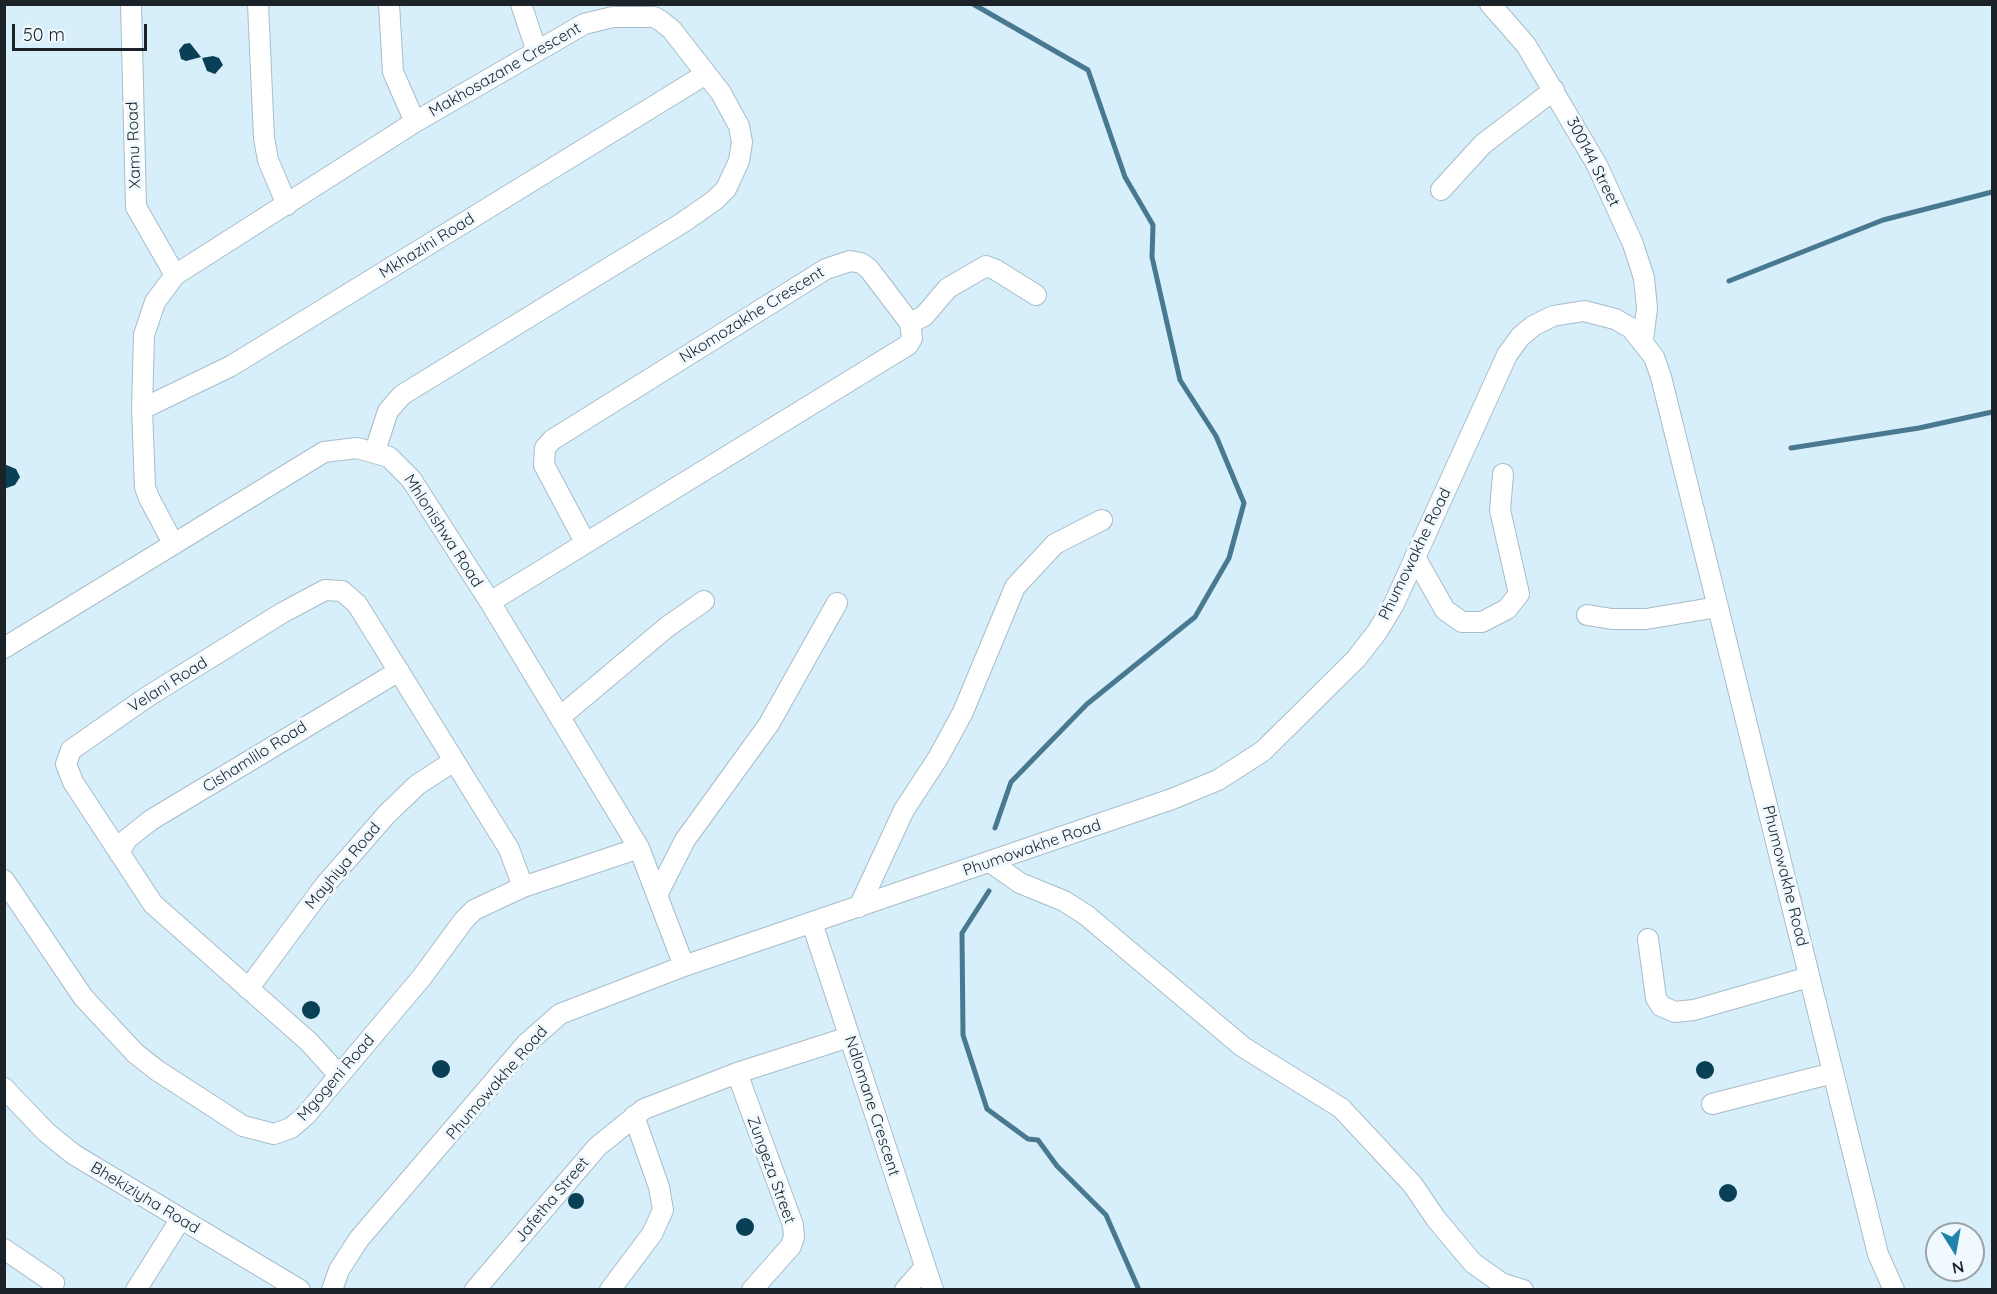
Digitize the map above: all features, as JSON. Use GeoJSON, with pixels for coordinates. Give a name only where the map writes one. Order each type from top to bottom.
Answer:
{"type":"FeatureCollection","features":[{"type":"Feature","properties":{"kind":"street","name":"Xamu Road"},"geometry":{"type":"LineString","coordinates":[[131,4],[136,207],[175,275]]}},
{"type":"Feature","properties":{"kind":"street"},"geometry":{"type":"LineString","coordinates":[[258,4],[264,138],[268,160],[287,205]]}},
{"type":"Feature","properties":{"kind":"street"},"geometry":{"type":"LineString","coordinates":[[389,4],[393,72],[415,122]]}},
{"type":"Feature","properties":{"kind":"street"},"geometry":{"type":"LineString","coordinates":[[521,4],[536,49]]}},
{"type":"Feature","properties":{"kind":"street","name":"300144 Street"},"geometry":{"type":"LineString","coordinates":[[1490,4],[1526,45],[1597,165],[1640,262],[1647,293],[1643,340]]}},
{"type":"Feature","properties":{"kind":"street","name":"Makhosazane Crescent"},"geometry":{"type":"LineString","coordinates":[[173,543],[145,487],[142,408],[144,334],[155,302],[175,275],[415,122],[536,49],[584,24],[653,11],[672,30],[733,109],[742,142],[734,176],[726,189],[715,200],[682,223],[402,395],[388,411],[375,451]]}},
{"type":"Feature","properties":{"kind":"street","name":"Mkhazini Road"},"geometry":{"type":"LineString","coordinates":[[142,408],[231,366],[706,74]]}},
{"type":"Feature","properties":{"kind":"street"},"geometry":{"type":"LineString","coordinates":[[1441,190],[1483,144],[1554,90]]}},
{"type":"Feature","properties":{"kind":"street","name":"Nkomozakhe Crescent"},"geometry":{"type":"LineString","coordinates":[[585,542],[544,465],[545,448],[552,440],[786,293],[838,264],[861,263],[869,269],[909,323]]}},
{"type":"Feature","properties":{"kind":"street"},"geometry":{"type":"LineString","coordinates":[[490,602],[900,351],[912,338],[909,323],[924,316],[948,288],[986,266],[1036,295]]}},
{"type":"Feature","properties":{"kind":"street","name":"Phumowakhe Road"},"geometry":{"type":"LineString","coordinates":[[332,1290],[339,1270],[359,1239],[520,1051],[547,1024],[573,1007],[684,966],[1172,799],[1245,765],[1281,734],[1356,659],[1394,604],[1507,355],[1520,337],[1533,326],[1553,316],[1584,311],[1615,319],[1631,328],[1643,340],[1654,357],[1661,377],[1878,1254],[1890,1289]]}},
{"type":"Feature","properties":{"kind":"street"},"geometry":{"type":"LineString","coordinates":[[4,648],[324,452],[357,448],[375,451]]}},
{"type":"Feature","properties":{"kind":"street","name":"Mhlonishwa Road"},"geometry":{"type":"LineString","coordinates":[[375,451],[389,457],[411,479],[490,602],[639,848],[684,966]]}},
{"type":"Feature","properties":{"kind":"street"},"geometry":{"type":"LineString","coordinates":[[1415,557],[1445,610],[1461,622],[1482,622],[1507,609],[1519,594],[1500,510],[1503,474]]}},
{"type":"Feature","properties":{"kind":"street"},"geometry":{"type":"LineString","coordinates":[[859,907],[904,810],[938,758],[963,712],[1015,587],[1054,544],[1102,520]]}},
{"type":"Feature","properties":{"kind":"street","name":"Velani Road"},"geometry":{"type":"LineString","coordinates":[[339,1075],[309,1042],[153,904],[73,782],[66,764],[71,750],[78,742],[282,613],[325,590],[342,591],[357,604],[509,849],[523,887]]}},
{"type":"Feature","properties":{"kind":"street"},"geometry":{"type":"LineString","coordinates":[[560,717],[667,627],[704,601]]}},
{"type":"Feature","properties":{"kind":"street"},"geometry":{"type":"LineString","coordinates":[[657,895],[685,840],[769,724],[837,603]]}},
{"type":"Feature","properties":{"kind":"street"},"geometry":{"type":"LineString","coordinates":[[1587,615],[1612,619],[1646,619],[1718,607]]}},
{"type":"Feature","properties":{"kind":"street","name":"Cishamlilo Road"},"geometry":{"type":"LineString","coordinates":[[119,853],[127,839],[152,820],[399,671]]}},
{"type":"Feature","properties":{"kind":"street","name":"Mayhiya Road"},"geometry":{"type":"LineString","coordinates":[[248,989],[325,885],[386,815],[417,785],[454,761]]}},
{"type":"Feature","properties":{"kind":"street","name":"Mgogeni Road"},"geometry":{"type":"LineString","coordinates":[[4,880],[83,997],[106,1023],[158,1071],[243,1126],[265,1133],[291,1128],[306,1115],[422,977],[464,920],[489,901],[523,887],[639,848]]}},
{"type":"Feature","properties":{"kind":"street"},"geometry":{"type":"LineString","coordinates":[[990,862],[1020,882],[1064,901],[1086,915],[1243,1047],[1341,1107],[1413,1185],[1436,1219],[1473,1263],[1500,1283],[1523,1290]]}},
{"type":"Feature","properties":{"kind":"street","name":"Ndlomane Crescent"},"geometry":{"type":"LineString","coordinates":[[812,923],[933,1290]]}},
{"type":"Feature","properties":{"kind":"street"},"geometry":{"type":"LineString","coordinates":[[1648,939],[1656,998],[1661,1006],[1675,1012],[1694,1010],[1809,977]]}},
{"type":"Feature","properties":{"kind":"street","name":"Jafetha Street"},"geometry":{"type":"LineString","coordinates":[[475,1290],[597,1147],[656,1101],[849,1037]]}},
{"type":"Feature","properties":{"kind":"street","name":"Zungeza Street"},"geometry":{"type":"LineString","coordinates":[[736,1073],[793,1225],[794,1237],[785,1254],[752,1290]]}},
{"type":"Feature","properties":{"kind":"street"},"geometry":{"type":"LineString","coordinates":[[1712,1104],[1833,1073]]}},
{"type":"Feature","properties":{"kind":"street","name":"Bhekiziyha Road"},"geometry":{"type":"LineString","coordinates":[[4,1088],[46,1132],[73,1154],[300,1290]]}},
{"type":"Feature","properties":{"kind":"street"},"geometry":{"type":"LineString","coordinates":[[610,1290],[652,1234],[663,1210],[659,1187],[634,1116]]}},
{"type":"Feature","properties":{"kind":"street"},"geometry":{"type":"LineString","coordinates":[[136,1290],[180,1220]]}},
{"type":"Feature","properties":{"kind":"street"},"geometry":{"type":"LineString","coordinates":[[4,1250],[58,1287]]}},
{"type":"Feature","properties":{"kind":"street"},"geometry":{"type":"LineString","coordinates":[[905,1290],[925,1267]]}},
{"type":"Feature","properties":{"kind":"building"},"geometry":{"type":"Polygon","coordinates":[[[190,43],[201,57],[186,61],[181,59],[179,50],[184,44],[190,43]]]}},
{"type":"Feature","properties":{"kind":"building"},"geometry":{"type":"Polygon","coordinates":[[[213,56],[219,58],[223,65],[215,74],[207,71],[202,58],[213,56]]]}},
{"type":"Feature","properties":{"kind":"building"},"geometry":{"type":"Polygon","coordinates":[[[4,464],[16,469],[20,477],[15,485],[4,489],[4,464]]]}},
{"type":"Feature","properties":{"kind":"building"},"geometry":{"type":"Polygon","coordinates":[[[311,1001],[317,1004],[320,1010],[317,1016],[311,1019],[305,1016],[302,1010],[305,1004],[311,1001]]]}},
{"type":"Feature","properties":{"kind":"building"},"geometry":{"type":"Polygon","coordinates":[[[441,1060],[447,1063],[450,1069],[447,1075],[441,1078],[435,1075],[432,1069],[435,1063],[441,1060]]]}},
{"type":"Feature","properties":{"kind":"building"},"geometry":{"type":"Polygon","coordinates":[[[1705,1061],[1711,1064],[1714,1070],[1711,1076],[1705,1079],[1699,1076],[1696,1070],[1699,1064],[1705,1061]]]}},
{"type":"Feature","properties":{"kind":"building"},"geometry":{"type":"Polygon","coordinates":[[[1728,1184],[1734,1187],[1737,1193],[1734,1199],[1728,1202],[1722,1199],[1719,1193],[1722,1187],[1728,1184]]]}},
{"type":"Feature","properties":{"kind":"building"},"geometry":{"type":"Polygon","coordinates":[[[573,1193],[579,1193],[584,1201],[582,1207],[573,1209],[568,1204],[568,1198],[573,1193]]]}},
{"type":"Feature","properties":{"kind":"building"},"geometry":{"type":"Polygon","coordinates":[[[745,1218],[751,1221],[754,1227],[751,1233],[745,1236],[739,1233],[736,1227],[739,1221],[745,1218]]]}},
{"type":"Feature","properties":{"kind":"waterway"},"geometry":{"type":"LineString","coordinates":[[973,4],[1088,70],[1125,177],[1153,225],[1152,257],[1180,380],[1216,436],[1244,503],[1229,558],[1195,617],[1087,704],[1011,782],[995,828]]}},
{"type":"Feature","properties":{"kind":"waterway"},"geometry":{"type":"LineString","coordinates":[[1729,281],[1883,220],[1992,192]]}},
{"type":"Feature","properties":{"kind":"waterway"},"geometry":{"type":"LineString","coordinates":[[1791,448],[1919,428],[1992,412]]}},
{"type":"Feature","properties":{"kind":"waterway"},"geometry":{"type":"LineString","coordinates":[[989,891],[962,933],[963,1035],[987,1109],[1028,1139],[1038,1140],[1057,1166],[1106,1215],[1139,1290]]}}]}
